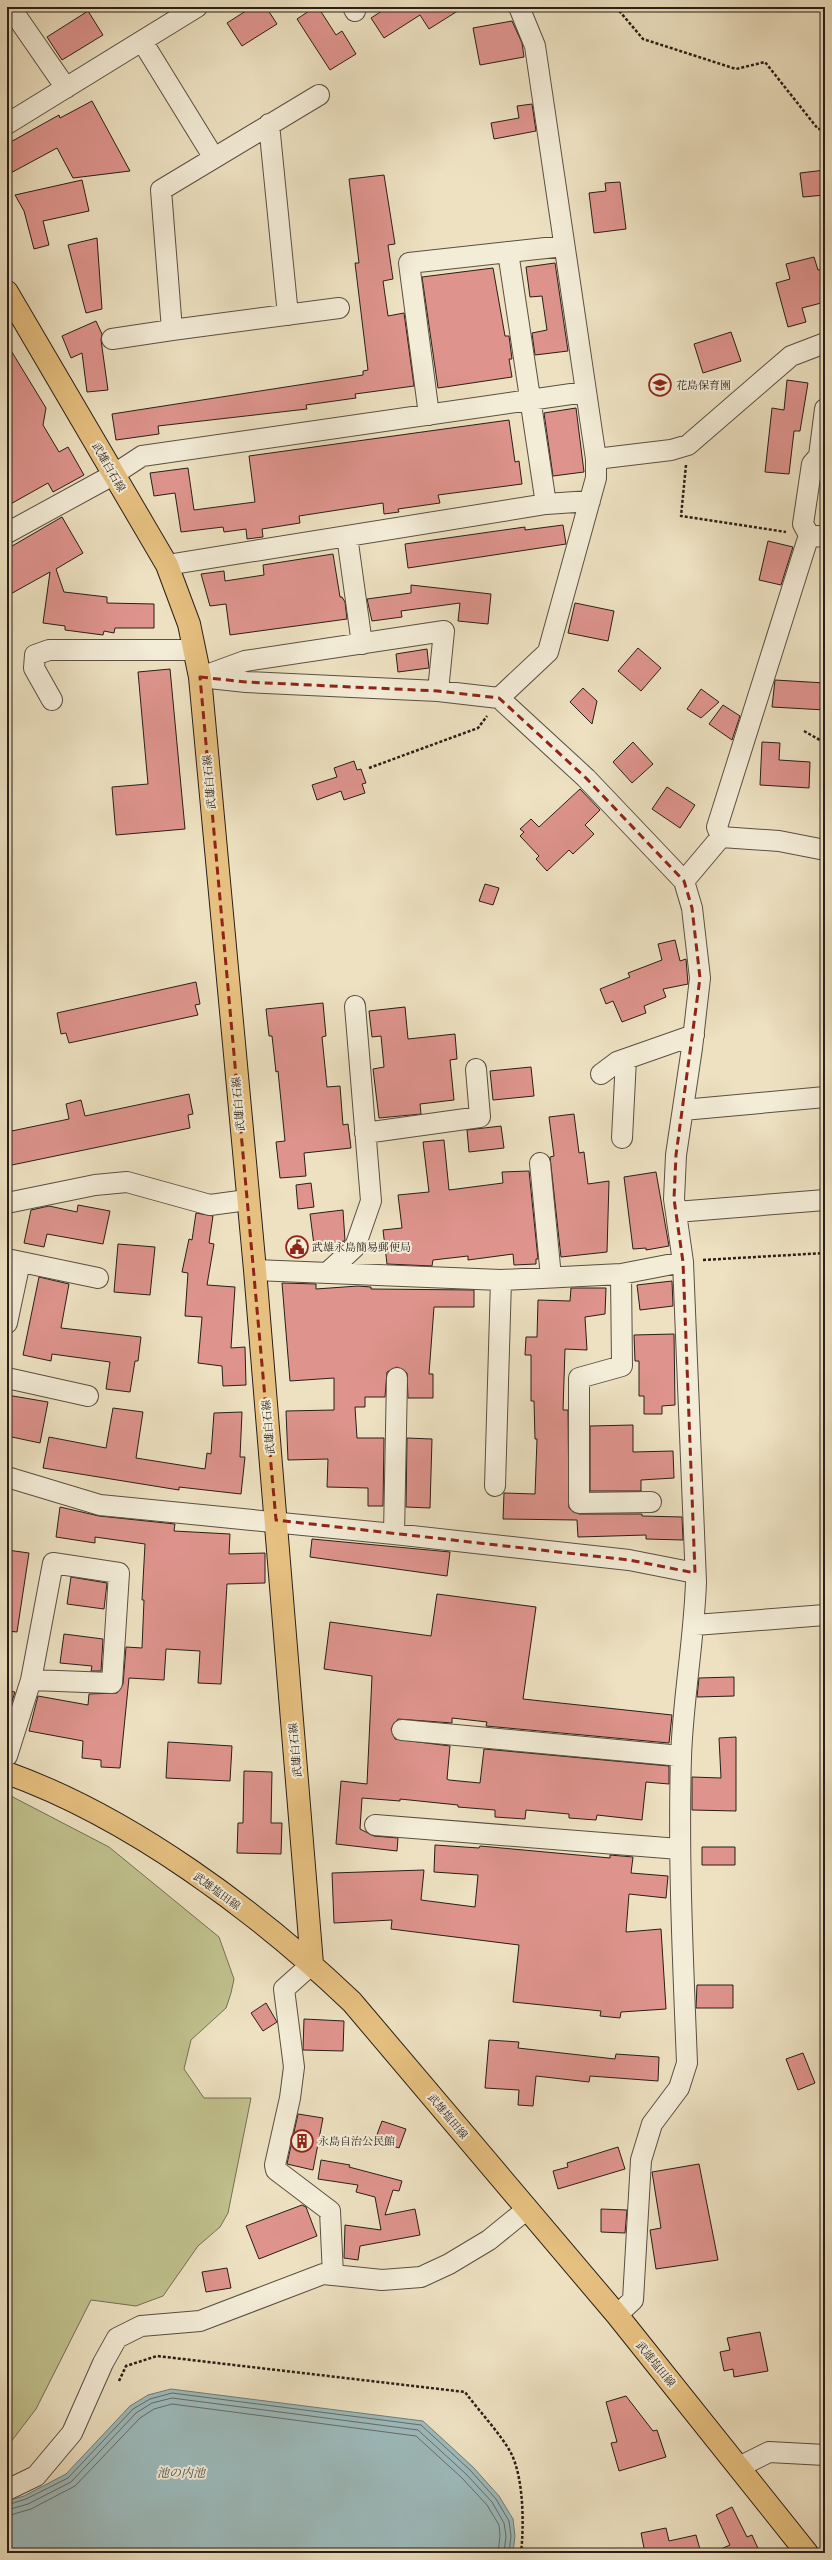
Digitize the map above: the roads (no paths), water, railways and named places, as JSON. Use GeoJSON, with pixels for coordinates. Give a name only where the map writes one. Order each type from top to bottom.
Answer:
{"type":"FeatureCollection","features":[{"type":"Feature","properties":{"kind":"main road","name":"武雄白石線"},"geometry":{"type":"LineString","coordinates":[[7,292],[167,565],[189,624],[200,677],[247,1200],[255,1270],[312,1964]]}},
{"type":"Feature","properties":{"kind":"main road","name":"武雄塩田線"},"geometry":{"type":"LineString","coordinates":[[7,1773],[109,1819],[214,1887],[312,1964],[352,2002],[526,2210],[617,2315],[807,2553]]}},
{"type":"Feature","properties":{"kind":"street"},"geometry":{"type":"LineString","coordinates":[[10,7],[66,88]]}},
{"type":"Feature","properties":{"kind":"street"},"geometry":{"type":"LineString","coordinates":[[7,124],[197,7]]}},
{"type":"Feature","properties":{"kind":"street"},"geometry":{"type":"LineString","coordinates":[[499,698],[548,652],[596,478],[596,459],[535,46],[519,7]]}},
{"type":"Feature","properties":{"kind":"street"},"geometry":{"type":"LineString","coordinates":[[142,41],[214,158]]}},
{"type":"Feature","properties":{"kind":"street"},"geometry":{"type":"LineString","coordinates":[[172,330],[161,190],[319,95]]}},
{"type":"Feature","properties":{"kind":"street"},"geometry":{"type":"LineString","coordinates":[[269,124],[288,315]]}},
{"type":"Feature","properties":{"kind":"street"},"geometry":{"type":"LineString","coordinates":[[429,415],[409,263],[564,246]]}},
{"type":"Feature","properties":{"kind":"street"},"geometry":{"type":"LineString","coordinates":[[508,252],[546,504]]}},
{"type":"Feature","properties":{"kind":"street"},"geometry":{"type":"LineString","coordinates":[[112,338],[339,308]]}},
{"type":"Feature","properties":{"kind":"street"},"geometry":{"type":"LineString","coordinates":[[596,459],[671,450],[688,445],[791,356],[825,343]]}},
{"type":"Feature","properties":{"kind":"street"},"geometry":{"type":"LineString","coordinates":[[7,533],[113,475],[142,456],[585,392]]}},
{"type":"Feature","properties":{"kind":"street"},"geometry":{"type":"LineString","coordinates":[[721,837],[717,827],[817,536],[803,524],[812,464],[819,456],[825,409]]}},
{"type":"Feature","properties":{"kind":"street"},"geometry":{"type":"LineString","coordinates":[[167,565],[546,504],[590,500]]}},
{"type":"Feature","properties":{"kind":"street"},"geometry":{"type":"LineString","coordinates":[[347,536],[362,644]]}},
{"type":"Feature","properties":{"kind":"street"},"geometry":{"type":"LineString","coordinates":[[200,677],[245,661],[444,631],[438,691]]}},
{"type":"Feature","properties":{"kind":"street"},"geometry":{"type":"LineString","coordinates":[[52,700],[34,668],[35,655],[49,650],[194,650]]}},
{"type":"Feature","properties":{"kind":"street"},"geometry":{"type":"LineString","coordinates":[[200,677],[246,682],[438,691],[499,698],[586,778],[684,881],[692,908],[700,978],[694,1035],[676,1155],[676,1212],[683,1262],[696,1573],[695,1625],[685,1692],[681,1756],[680,1849],[687,2064],[679,2088],[652,2124],[641,2160],[632,2300],[617,2315]]}},
{"type":"Feature","properties":{"kind":"street"},"geometry":{"type":"LineString","coordinates":[[721,837],[779,842],[825,850]]}},
{"type":"Feature","properties":{"kind":"street"},"geometry":{"type":"LineString","coordinates":[[684,881],[721,837]]}},
{"type":"Feature","properties":{"kind":"street"},"geometry":{"type":"LineString","coordinates":[[327,1273],[355,1247],[371,1201],[355,1006]]}},
{"type":"Feature","properties":{"kind":"street"},"geometry":{"type":"LineString","coordinates":[[601,1074],[626,1059],[694,1035]]}},
{"type":"Feature","properties":{"kind":"street"},"geometry":{"type":"LineString","coordinates":[[622,1138],[626,1059]]}},
{"type":"Feature","properties":{"kind":"street"},"geometry":{"type":"LineString","coordinates":[[365,1133],[480,1117],[476,1069]]}},
{"type":"Feature","properties":{"kind":"street"},"geometry":{"type":"LineString","coordinates":[[683,1110],[825,1097]]}},
{"type":"Feature","properties":{"kind":"street"},"geometry":{"type":"LineString","coordinates":[[540,1163],[551,1278]]}},
{"type":"Feature","properties":{"kind":"street"},"geometry":{"type":"LineString","coordinates":[[7,1203],[95,1185],[126,1182],[210,1204],[247,1200]]}},
{"type":"Feature","properties":{"kind":"street"},"geometry":{"type":"LineString","coordinates":[[676,1212],[825,1200]]}},
{"type":"Feature","properties":{"kind":"street"},"geometry":{"type":"LineString","coordinates":[[7,1323],[14,1260],[98,1278]]}},
{"type":"Feature","properties":{"kind":"street"},"geometry":{"type":"LineString","coordinates":[[255,1270],[501,1280],[621,1274],[683,1262]]}},
{"type":"Feature","properties":{"kind":"street"},"geometry":{"type":"LineString","coordinates":[[621,1274],[622,1366],[579,1378],[579,1503],[651,1502]]}},
{"type":"Feature","properties":{"kind":"street"},"geometry":{"type":"LineString","coordinates":[[495,1486],[501,1280]]}},
{"type":"Feature","properties":{"kind":"street"},"geometry":{"type":"LineString","coordinates":[[7,1378],[88,1396]]}},
{"type":"Feature","properties":{"kind":"street"},"geometry":{"type":"LineString","coordinates":[[394,1534],[397,1378]]}},
{"type":"Feature","properties":{"kind":"street"},"geometry":{"type":"LineString","coordinates":[[7,1477],[100,1505],[276,1520],[629,1560],[696,1573]]}},
{"type":"Feature","properties":{"kind":"street"},"geometry":{"type":"LineString","coordinates":[[7,1756],[31,1680],[53,1563],[119,1573],[112,1683],[31,1680]]}},
{"type":"Feature","properties":{"kind":"street"},"geometry":{"type":"LineString","coordinates":[[695,1625],[825,1615]]}},
{"type":"Feature","properties":{"kind":"street"},"geometry":{"type":"LineString","coordinates":[[402,1730],[681,1756]]}},
{"type":"Feature","properties":{"kind":"street"},"geometry":{"type":"LineString","coordinates":[[375,1825],[680,1849]]}},
{"type":"Feature","properties":{"kind":"street"},"geometry":{"type":"LineString","coordinates":[[312,1964],[284,1989],[294,2067],[290,2098],[274,2164],[276,2170],[330,2212],[333,2275]]}},
{"type":"Feature","properties":{"kind":"street"},"geometry":{"type":"LineString","coordinates":[[7,2490],[36,2476],[72,2433],[103,2363],[117,2338],[141,2326],[200,2321],[323,2274],[382,2280],[421,2277],[449,2264],[489,2240],[526,2210]]}},
{"type":"Feature","properties":{"kind":"street"},"geometry":{"type":"LineString","coordinates":[[739,2467],[769,2452],[825,2455]]}},
{"type":"Feature","properties":{"kind":"water","name":"池の内池"},"geometry":{"type":"Polygon","coordinates":[[[171,2389],[423,2421],[473,2467],[499,2496],[513,2519],[515,2536],[513,2553],[7,2553],[7,2501],[24,2496],[66,2474],[130,2406],[148,2395],[171,2389]]]}},
{"type":"Feature","properties":{"kind":"place","name":"花島保育園"},"geometry":{"type":"Point","coordinates":[660,385]}},
{"type":"Feature","properties":{"kind":"place","name":"武雄永島簡易郵便局"},"geometry":{"type":"Point","coordinates":[297,1247]}},
{"type":"Feature","properties":{"kind":"place","name":"永島自治公民館"},"geometry":{"type":"Point","coordinates":[302,2141]}}]}
